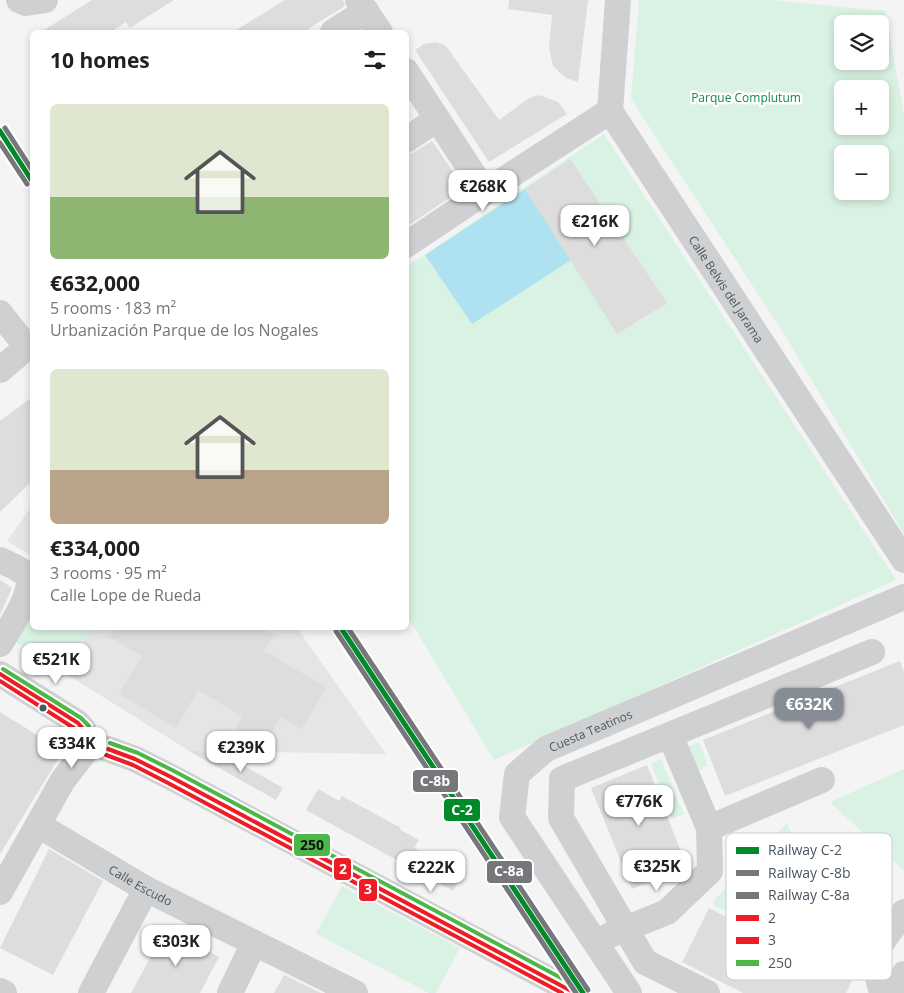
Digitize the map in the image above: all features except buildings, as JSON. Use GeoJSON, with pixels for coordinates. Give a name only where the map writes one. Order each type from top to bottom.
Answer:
{"type":"FeatureCollection","features":[{"type":"Feature","properties":{"kind":"street"},"geometry":{"type":"LineString","coordinates":[[18,0],[26,3],[45,0]]}},
{"type":"Feature","properties":{"kind":"street"},"geometry":{"type":"LineString","coordinates":[[409,243],[610,111],[618,0]]}},
{"type":"Feature","properties":{"kind":"street"},"geometry":{"type":"LineString","coordinates":[[335,30],[362,6],[379,30]]}},
{"type":"Feature","properties":{"kind":"street"},"geometry":{"type":"LineString","coordinates":[[409,79],[438,119],[485,192]]}},
{"type":"Feature","properties":{"kind":"street","name":"Calle Belvis del Jarama"},"geometry":{"type":"LineString","coordinates":[[610,111],[904,560]]}},
{"type":"Feature","properties":{"kind":"street"},"geometry":{"type":"LineString","coordinates":[[409,138],[438,119]]}},
{"type":"Feature","properties":{"kind":"street"},"geometry":{"type":"LineString","coordinates":[[0,313],[27,347],[0,370]]}},
{"type":"Feature","properties":{"kind":"street"},"geometry":{"type":"LineString","coordinates":[[0,560],[26,575],[30,583],[28,593],[0,644]]}},
{"type":"Feature","properties":{"kind":"street","name":"Cuesta Teatinos"},"geometry":{"type":"LineString","coordinates":[[629,993],[512,817],[517,774],[546,749],[904,597]]}},
{"type":"Feature","properties":{"kind":"street"},"geometry":{"type":"LineString","coordinates":[[708,993],[645,962],[561,818],[562,779],[872,652]]}},
{"type":"Feature","properties":{"kind":"street"},"geometry":{"type":"LineString","coordinates":[[0,674],[78,723],[92,744],[157,770],[575,993]]}},
{"type":"Feature","properties":{"kind":"street"},"geometry":{"type":"LineString","coordinates":[[593,941],[667,912],[710,872],[709,828],[670,735]]}},
{"type":"Feature","properties":{"kind":"street"},"geometry":{"type":"LineString","coordinates":[[0,892],[8,860],[38,825],[63,780],[92,744]]}},
{"type":"Feature","properties":{"kind":"street"},"geometry":{"type":"LineString","coordinates":[[709,828],[822,780]]}},
{"type":"Feature","properties":{"kind":"street","name":"Calle Escudo"},"geometry":{"type":"LineString","coordinates":[[38,825],[146,889],[354,993]]}},
{"type":"Feature","properties":{"kind":"street"},"geometry":{"type":"LineString","coordinates":[[91,993],[146,889]]}},
{"type":"Feature","properties":{"kind":"street"},"geometry":{"type":"LineString","coordinates":[[892,928],[904,912]]}},
{"type":"Feature","properties":{"kind":"street"},"geometry":{"type":"LineString","coordinates":[[230,993],[254,943]]}},
{"type":"Feature","properties":{"kind":"street"},"geometry":{"type":"LineString","coordinates":[[891,993],[904,974]]}},
{"type":"Feature","properties":{"kind":"street"},"geometry":{"type":"LineString","coordinates":[[878,980],[882,993]]}},
{"type":"Feature","properties":{"kind":"street"},"geometry":{"type":"LineString","coordinates":[[0,991],[4,993]]}},
{"type":"Feature","properties":{"kind":"shaded area"},"geometry":{"type":"Polygon","coordinates":[[[30,509],[30,555],[7,541],[30,509]]]}},
{"type":"Feature","properties":{"kind":"shaded area"},"geometry":{"type":"Polygon","coordinates":[[[91,630],[298,630],[386,754],[203,751],[199,757],[63,672],[91,630]]]}},
{"type":"Feature","properties":{"kind":"green space","name":"Parque Complutum"},"geometry":{"type":"Polygon","coordinates":[[[639,0],[772,0],[885,11],[886,15],[834,15],[834,70],[889,70],[889,33],[904,114],[904,534],[784,334],[631,99],[639,0]]]}},
{"type":"Feature","properties":{"kind":"green space"},"geometry":{"type":"Polygon","coordinates":[[[604,134],[896,580],[494,760],[409,619],[409,265],[604,134]]]}},
{"type":"Feature","properties":{"kind":"green space"},"geometry":{"type":"Polygon","coordinates":[[[30,609],[30,630],[91,630],[63,672],[12,640],[30,609]]]}},
{"type":"Feature","properties":{"kind":"green space"},"geometry":{"type":"Polygon","coordinates":[[[699,742],[708,766],[698,770],[689,746],[699,742]]]}},
{"type":"Feature","properties":{"kind":"green space"},"geometry":{"type":"Polygon","coordinates":[[[661,759],[673,788],[663,793],[651,764],[661,759]]]}},
{"type":"Feature","properties":{"kind":"green space"},"geometry":{"type":"Polygon","coordinates":[[[904,769],[904,871],[892,860],[892,833],[863,833],[830,802],[904,769]]]}},
{"type":"Feature","properties":{"kind":"green space"},"geometry":{"type":"Polygon","coordinates":[[[675,794],[684,814],[672,819],[665,799],[675,794]]]}},
{"type":"Feature","properties":{"kind":"green space"},"geometry":{"type":"Polygon","coordinates":[[[787,823],[791,833],[778,833],[787,823]]]}},
{"type":"Feature","properties":{"kind":"green space"},"geometry":{"type":"Polygon","coordinates":[[[342,886],[460,948],[436,993],[429,993],[316,934],[342,886]]]}},
{"type":"Feature","properties":{"kind":"green space"},"geometry":{"type":"Polygon","coordinates":[[[726,888],[726,911],[714,906],[713,901],[726,888]]]}},
{"type":"Feature","properties":{"kind":"water"},"geometry":{"type":"Polygon","coordinates":[[[525,189],[571,260],[472,324],[425,255],[525,189]]]}},
{"type":"Feature","properties":{"kind":"rail line","name":"C-8a"},"geometry":{"type":"LineString","coordinates":[[5,128],[30,167]]}},
{"type":"Feature","properties":{"kind":"rail line","name":"C-2"},"geometry":{"type":"LineString","coordinates":[[0,131],[30,178]]}},
{"type":"Feature","properties":{"kind":"rail line","name":"C-8b"},"geometry":{"type":"LineString","coordinates":[[0,143],[27,184]]}},
{"type":"Feature","properties":{"kind":"rail line","name":"C-2"},"geometry":{"type":"LineString","coordinates":[[342,630],[583,993]]}},
{"type":"Feature","properties":{"kind":"rail line","name":"C-8a"},"geometry":{"type":"LineString","coordinates":[[349,630],[588,990]]}},
{"type":"Feature","properties":{"kind":"rail line","name":"C-8b"},"geometry":{"type":"LineString","coordinates":[[336,631],[576,993]]}},
{"type":"Feature","properties":{"kind":"transit line","name":"250"},"geometry":{"type":"LineString","coordinates":[[3,669],[81,718],[89,726]]}},
{"type":"Feature","properties":{"kind":"transit line","name":"2"},"geometry":{"type":"LineString","coordinates":[[0,674],[78,723],[84,730]]}},
{"type":"Feature","properties":{"kind":"transit line","name":"3"},"geometry":{"type":"LineString","coordinates":[[0,681],[74,728],[79,734]]}},
{"type":"Feature","properties":{"kind":"transit line","name":"250"},"geometry":{"type":"LineString","coordinates":[[110,743],[138,753],[174,771],[578,987]]}},
{"type":"Feature","properties":{"kind":"transit line","name":"2"},"geometry":{"type":"LineString","coordinates":[[108,749],[135,759],[171,777],[575,993]]}},
{"type":"Feature","properties":{"kind":"transit line","name":"3"},"geometry":{"type":"LineString","coordinates":[[106,755],[133,765],[168,783],[562,993]]}}]}
